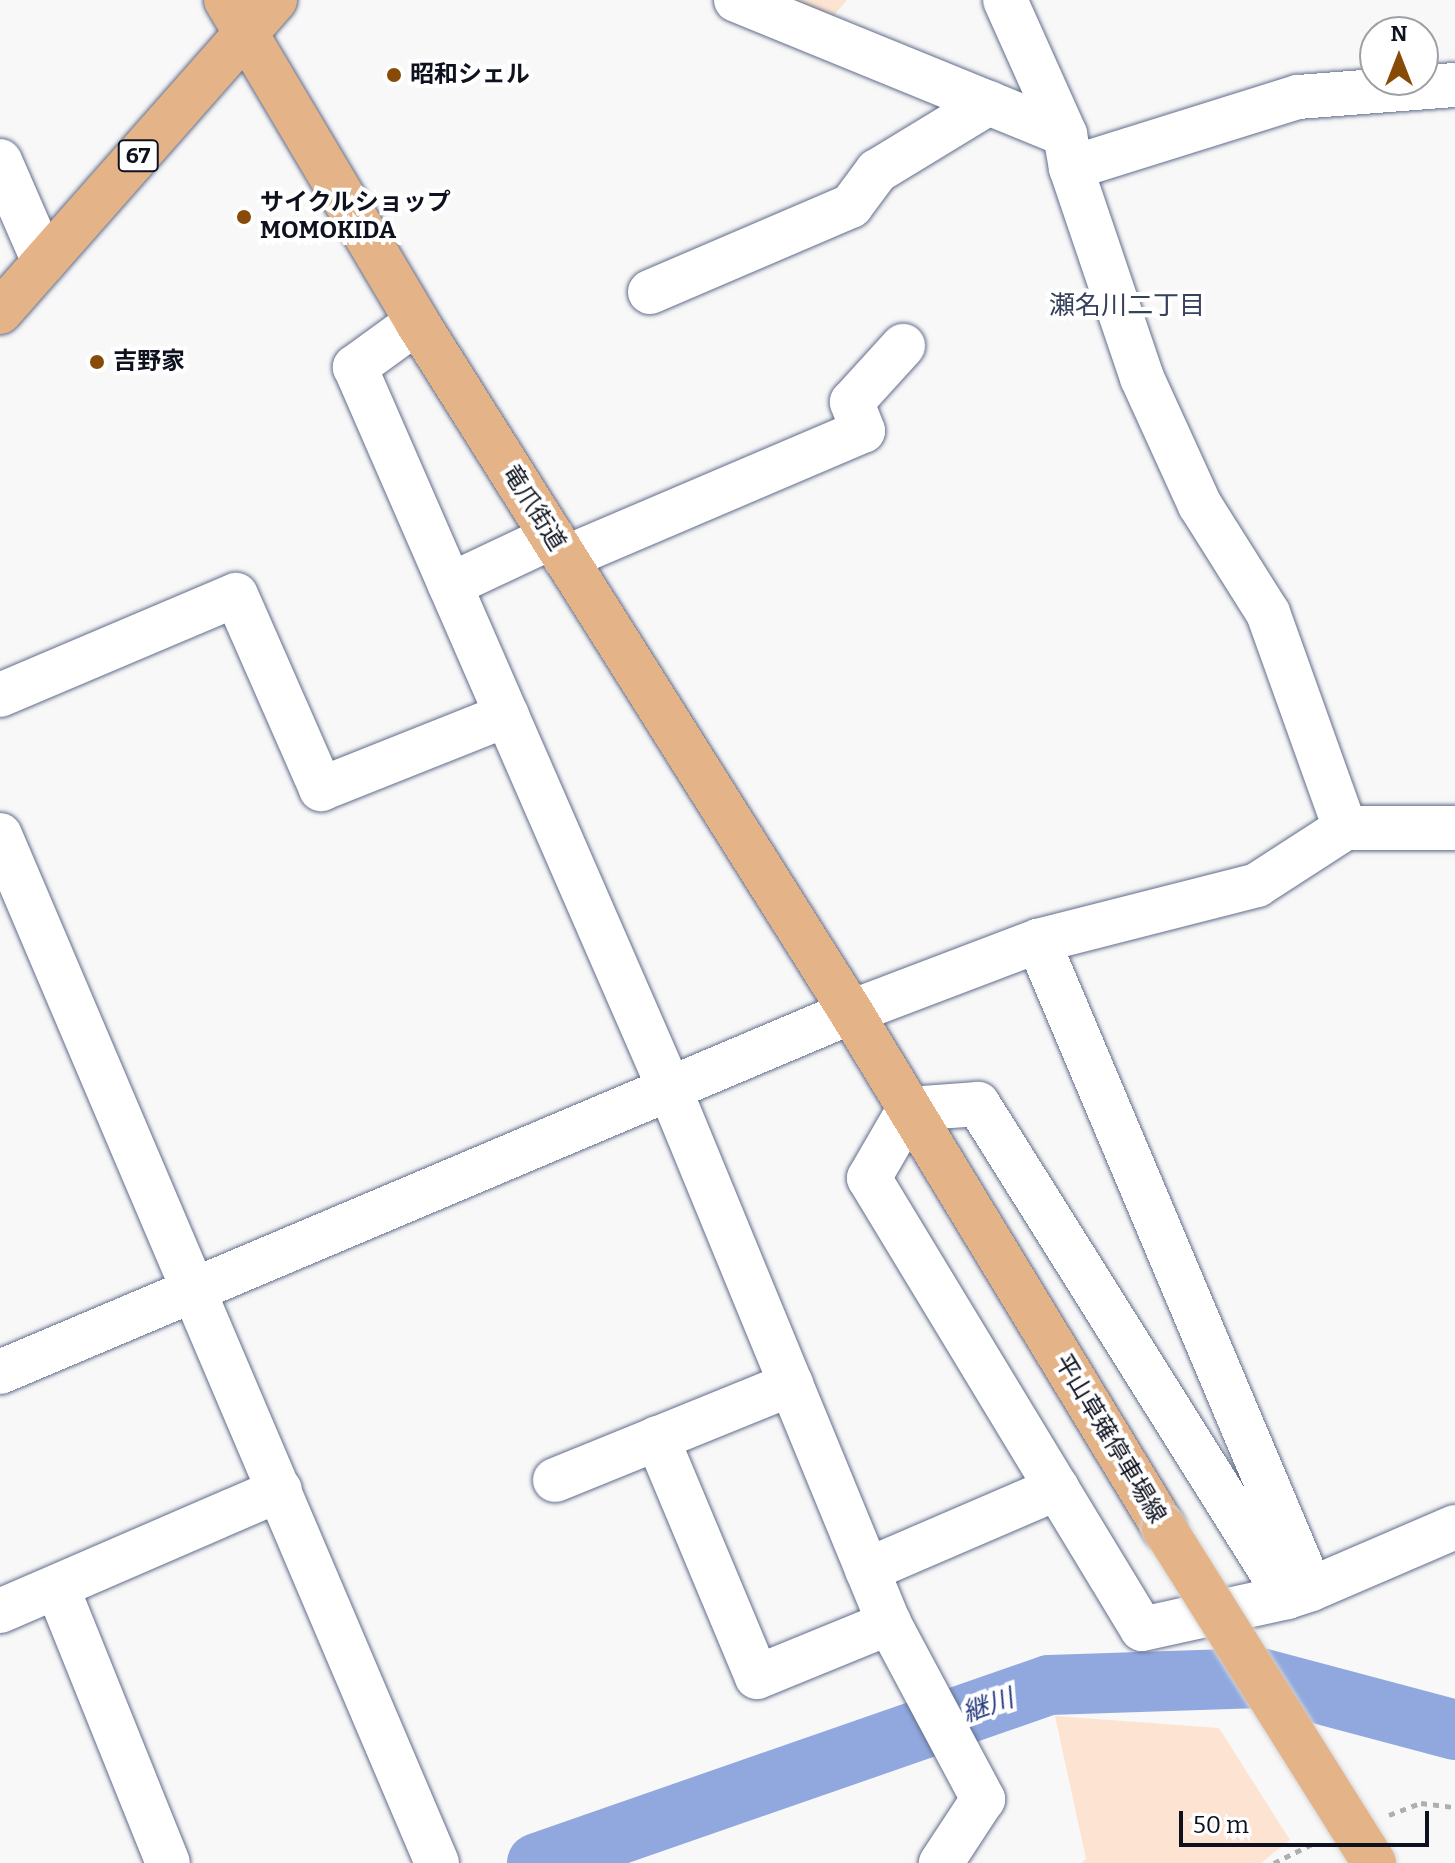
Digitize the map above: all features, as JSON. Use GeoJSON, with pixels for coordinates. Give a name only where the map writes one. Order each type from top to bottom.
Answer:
{"type":"FeatureCollection","features":[{"type":"Feature","properties":{"kind":"main road","name":"67"},"geometry":{"type":"LineString","coordinates":[[0,312],[44,262],[235,19],[275,0]]}},
{"type":"Feature","properties":{"kind":"main road","name":"竜爪街道"},"geometry":{"type":"LineString","coordinates":[[235,19],[417,322],[851,1012]]}},
{"type":"Feature","properties":{"kind":"main road","name":"平山草薙停車場線"},"geometry":{"type":"LineString","coordinates":[[851,1012],[1164,1528],[1374,1863]]}},
{"type":"Feature","properties":{"kind":"street"},"geometry":{"type":"LineString","coordinates":[[736,0],[989,103],[1068,151],[1298,97],[1455,85]]}},
{"type":"Feature","properties":{"kind":"street"},"geometry":{"type":"LineString","coordinates":[[1005,0],[1068,151],[1142,378],[1200,505],[1268,613],[1345,828]]}},
{"type":"Feature","properties":{"kind":"street"},"geometry":{"type":"LineString","coordinates":[[650,292],[851,206],[877,171],[989,103]]}},
{"type":"Feature","properties":{"kind":"street"},"geometry":{"type":"LineString","coordinates":[[0,161],[44,262]]}},
{"type":"Feature","properties":{"kind":"street"},"geometry":{"type":"LineString","coordinates":[[417,322],[355,367],[670,1090],[889,1623],[983,1799],[941,1863]]}},
{"type":"Feature","properties":{"kind":"street"},"geometry":{"type":"LineString","coordinates":[[450,585],[559,547],[863,431],[852,402],[903,346]]}},
{"type":"Feature","properties":{"kind":"street"},"geometry":{"type":"LineString","coordinates":[[0,695],[236,595],[321,789],[507,715]]}},
{"type":"Feature","properties":{"kind":"street"},"geometry":{"type":"LineString","coordinates":[[0,1372],[851,1012],[1038,941],[1257,885],[1345,828],[1455,828]]}},
{"type":"Feature","properties":{"kind":"street"},"geometry":{"type":"LineString","coordinates":[[0,835],[280,1490],[428,1860]]}},
{"type":"Feature","properties":{"kind":"street"},"geometry":{"type":"LineString","coordinates":[[1038,941],[1299,1593]]}},
{"type":"Feature","properties":{"kind":"street"},"geometry":{"type":"LineString","coordinates":[[1299,1593],[978,1104],[909,1109],[869,1178],[1142,1629],[1299,1593],[1455,1527]]}},
{"type":"Feature","properties":{"kind":"street"},"geometry":{"type":"LineString","coordinates":[[555,1480],[791,1384]]}},
{"type":"Feature","properties":{"kind":"street"},"geometry":{"type":"LineString","coordinates":[[657,1438],[757,1677],[889,1623]]}},
{"type":"Feature","properties":{"kind":"street"},"geometry":{"type":"LineString","coordinates":[[867,1570],[1057,1488]]}},
{"type":"Feature","properties":{"kind":"street"},"geometry":{"type":"LineString","coordinates":[[0,1611],[280,1490]]}},
{"type":"Feature","properties":{"kind":"street"},"geometry":{"type":"LineString","coordinates":[[57,1587],[168,1863]]}},
{"type":"Feature","properties":{"kind":"shaded area"},"geometry":{"type":"Polygon","coordinates":[[[788,0],[847,0],[830,20],[788,0]]]}},
{"type":"Feature","properties":{"kind":"shaded area"},"geometry":{"type":"Polygon","coordinates":[[[1055,1716],[1219,1728],[1290,1840],[1261,1863],[1081,1863],[1086,1859],[1055,1716]]]}},
{"type":"Feature","properties":{"kind":"waterway","name":"継川"},"geometry":{"type":"LineString","coordinates":[[537,1863],[1049,1685],[1260,1678],[1455,1730]]}},
{"type":"Feature","properties":{"kind":"place","name":"昭和シェル"},"geometry":{"type":"Point","coordinates":[394,75]}},
{"type":"Feature","properties":{"kind":"place","name":"サイクルショップ MOMOKIDA"},"geometry":{"type":"Point","coordinates":[244,217]}},
{"type":"Feature","properties":{"kind":"place","name":"吉野家"},"geometry":{"type":"Point","coordinates":[97,362]}},
{"type":"Feature","properties":{"kind":"district","name":"瀬名川二丁目"},"geometry":{"type":"Point","coordinates":[1127,306]}}]}
